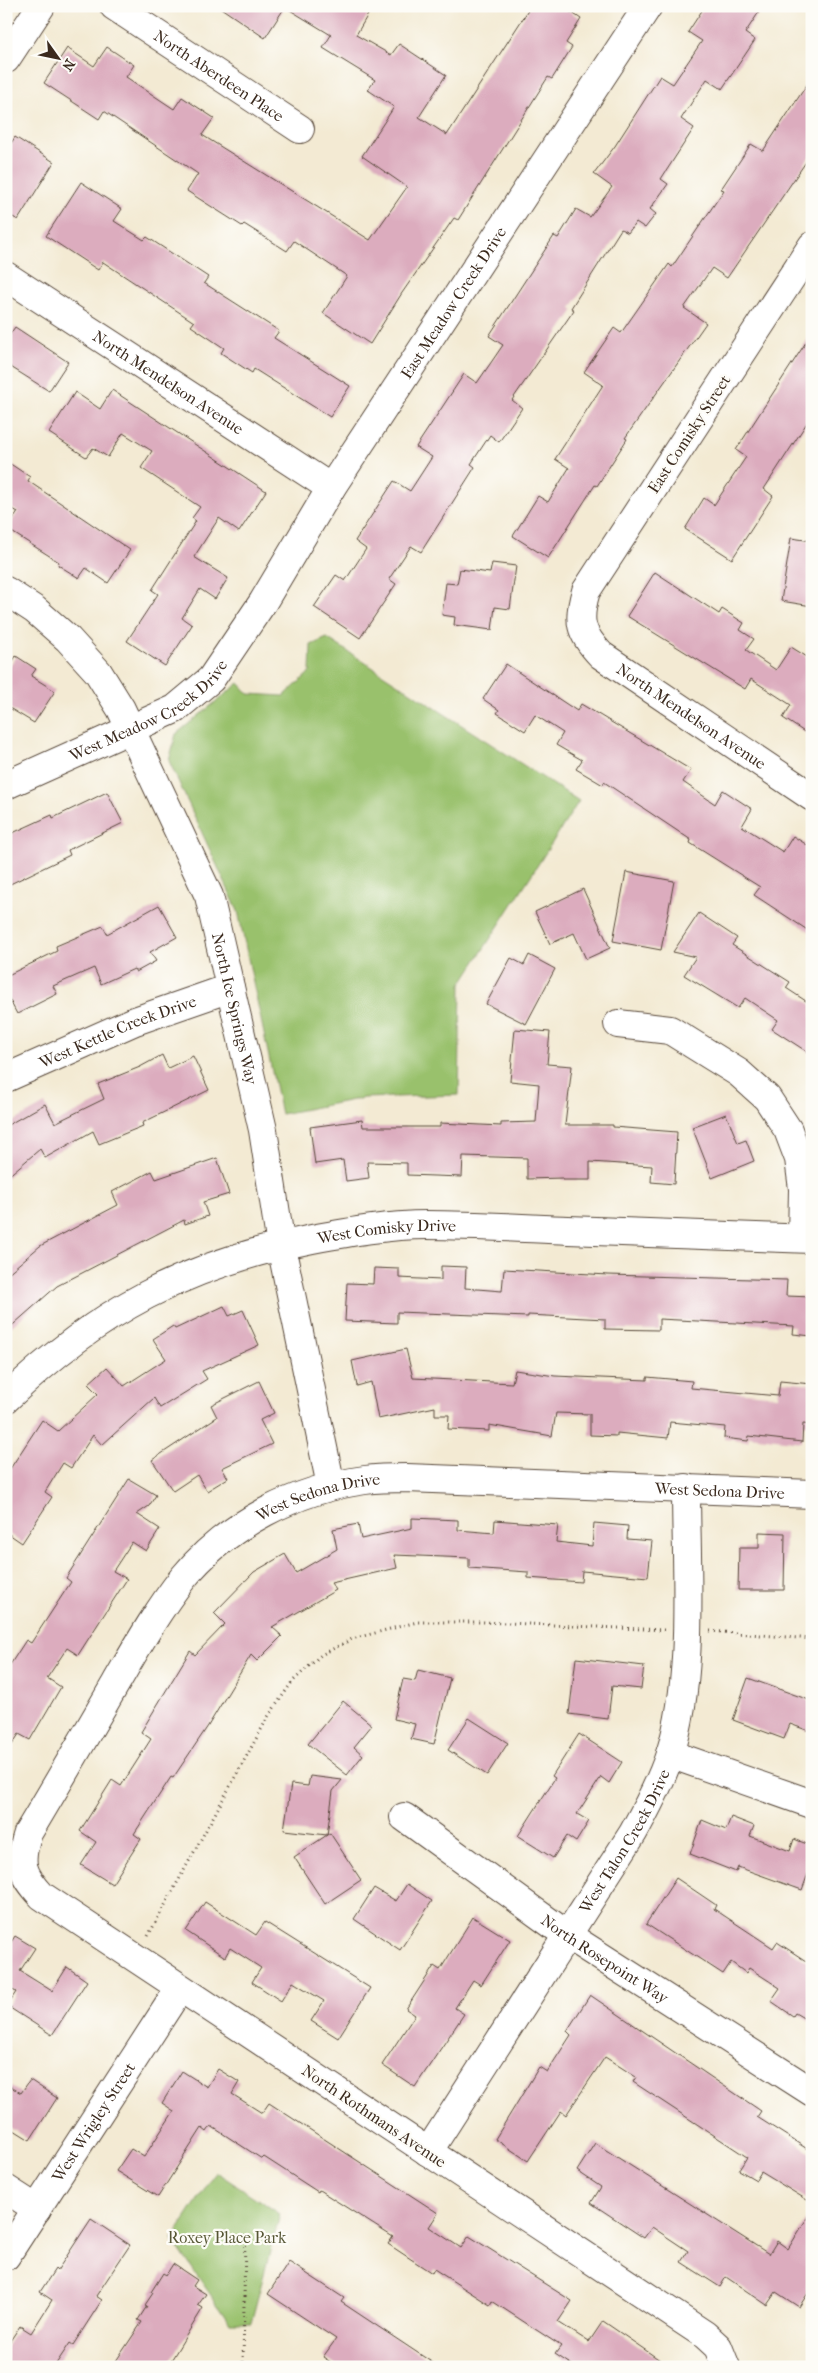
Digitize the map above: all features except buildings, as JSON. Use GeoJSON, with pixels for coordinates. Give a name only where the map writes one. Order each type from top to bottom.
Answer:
{"type":"FeatureCollection","features":[{"type":"Feature","properties":{"kind":"street"},"geometry":{"type":"LineString","coordinates":[[6,59],[41,6]]}},
{"type":"Feature","properties":{"kind":"street","name":"North Aberdeen Place"},"geometry":{"type":"LineString","coordinates":[[114,6],[300,129]]}},
{"type":"Feature","properties":{"kind":"street","name":"East Meadow Creek Drive"},"geometry":{"type":"LineString","coordinates":[[263,602],[331,488],[641,9]]}},
{"type":"Feature","properties":{"kind":"street","name":"East Comisky Street"},"geometry":{"type":"LineString","coordinates":[[581,627],[580,610],[586,591],[812,246]]}},
{"type":"Feature","properties":{"kind":"street","name":"North Mendelson Avenue"},"geometry":{"type":"LineString","coordinates":[[6,276],[331,488]]}},
{"type":"Feature","properties":{"kind":"street","name":"North Ice Springs Way"},"geometry":{"type":"LineString","coordinates":[[6,590],[35,610],[68,639],[98,672],[121,709],[209,896],[263,1130],[281,1246],[331,1486]]}},
{"type":"Feature","properties":{"kind":"street","name":"West Meadow Creek Drive"},"geometry":{"type":"LineString","coordinates":[[6,785],[174,709],[211,679],[263,602]]}},
{"type":"Feature","properties":{"kind":"street","name":"North Mendelson Avenue"},"geometry":{"type":"LineString","coordinates":[[581,627],[590,643],[602,655],[812,796]]}},
{"type":"Feature","properties":{"kind":"street","name":"West Kettle Creek Drive"},"geometry":{"type":"LineString","coordinates":[[6,1078],[134,1021],[230,988]]}},
{"type":"Feature","properties":{"kind":"street"},"geometry":{"type":"LineString","coordinates":[[618,1024],[670,1030],[739,1073],[767,1098],[788,1130],[799,1158],[807,1239]]}},
{"type":"Feature","properties":{"kind":"street","name":"West Comisky Drive"},"geometry":{"type":"LineString","coordinates":[[6,1399],[39,1367],[69,1342],[100,1321],[158,1288],[220,1262],[281,1246],[360,1230],[426,1225],[807,1239]]}},
{"type":"Feature","properties":{"kind":"street","name":"West Sedona Drive"},"geometry":{"type":"LineString","coordinates":[[22,1869],[22,1853],[28,1833],[156,1614],[184,1577],[215,1546],[251,1520],[289,1500],[331,1486],[366,1480],[407,1478],[812,1494]]}},
{"type":"Feature","properties":{"kind":"street","name":"West Talon Creek Drive"},"geometry":{"type":"LineString","coordinates":[[428,2152],[633,1833],[656,1791],[670,1754],[677,1728],[685,1677],[686,1488]]}},
{"type":"Feature","properties":{"kind":"street"},"geometry":{"type":"LineString","coordinates":[[670,1754],[812,1804]]}},
{"type":"Feature","properties":{"kind":"street","name":"North Rosepoint Way"},"geometry":{"type":"LineString","coordinates":[[404,1817],[567,1935],[812,2092]]}},
{"type":"Feature","properties":{"kind":"street","name":"North Rothmans Avenue"},"geometry":{"type":"LineString","coordinates":[[22,1869],[30,1884],[42,1896],[705,2335],[718,2347],[726,2365]]}},
{"type":"Feature","properties":{"kind":"street","name":"West Wrigley Street"},"geometry":{"type":"LineString","coordinates":[[6,2256],[180,1988]]}},
{"type":"Feature","properties":{"kind":"street"},"geometry":{"type":"LineString","coordinates":[[6,2189],[37,2209]]}},
{"type":"Feature","properties":{"kind":"path"},"geometry":{"type":"LineString","coordinates":[[135,1958],[268,1717],[292,1682],[321,1655],[352,1639],[417,1622],[484,1622],[673,1630]]}},
{"type":"Feature","properties":{"kind":"path"},"geometry":{"type":"LineString","coordinates":[[707,1632],[791,1636],[812,1639]]}},
{"type":"Feature","properties":{"kind":"path"},"geometry":{"type":"LineString","coordinates":[[243,2367],[244,2235]]}},
{"type":"Feature","properties":{"kind":"green space"},"geometry":{"type":"Polygon","coordinates":[[[327,638],[579,801],[461,984],[459,1095],[363,1098],[281,1114],[238,911],[169,761],[176,734],[239,683],[249,694],[284,696],[310,672],[311,645],[327,638]]]}},
{"type":"Feature","properties":{"kind":"green space","name":"Roxey Place Park"},"geometry":{"type":"Polygon","coordinates":[[[216,2172],[280,2214],[251,2323],[230,2323],[172,2239],[216,2172]]]}}]}
